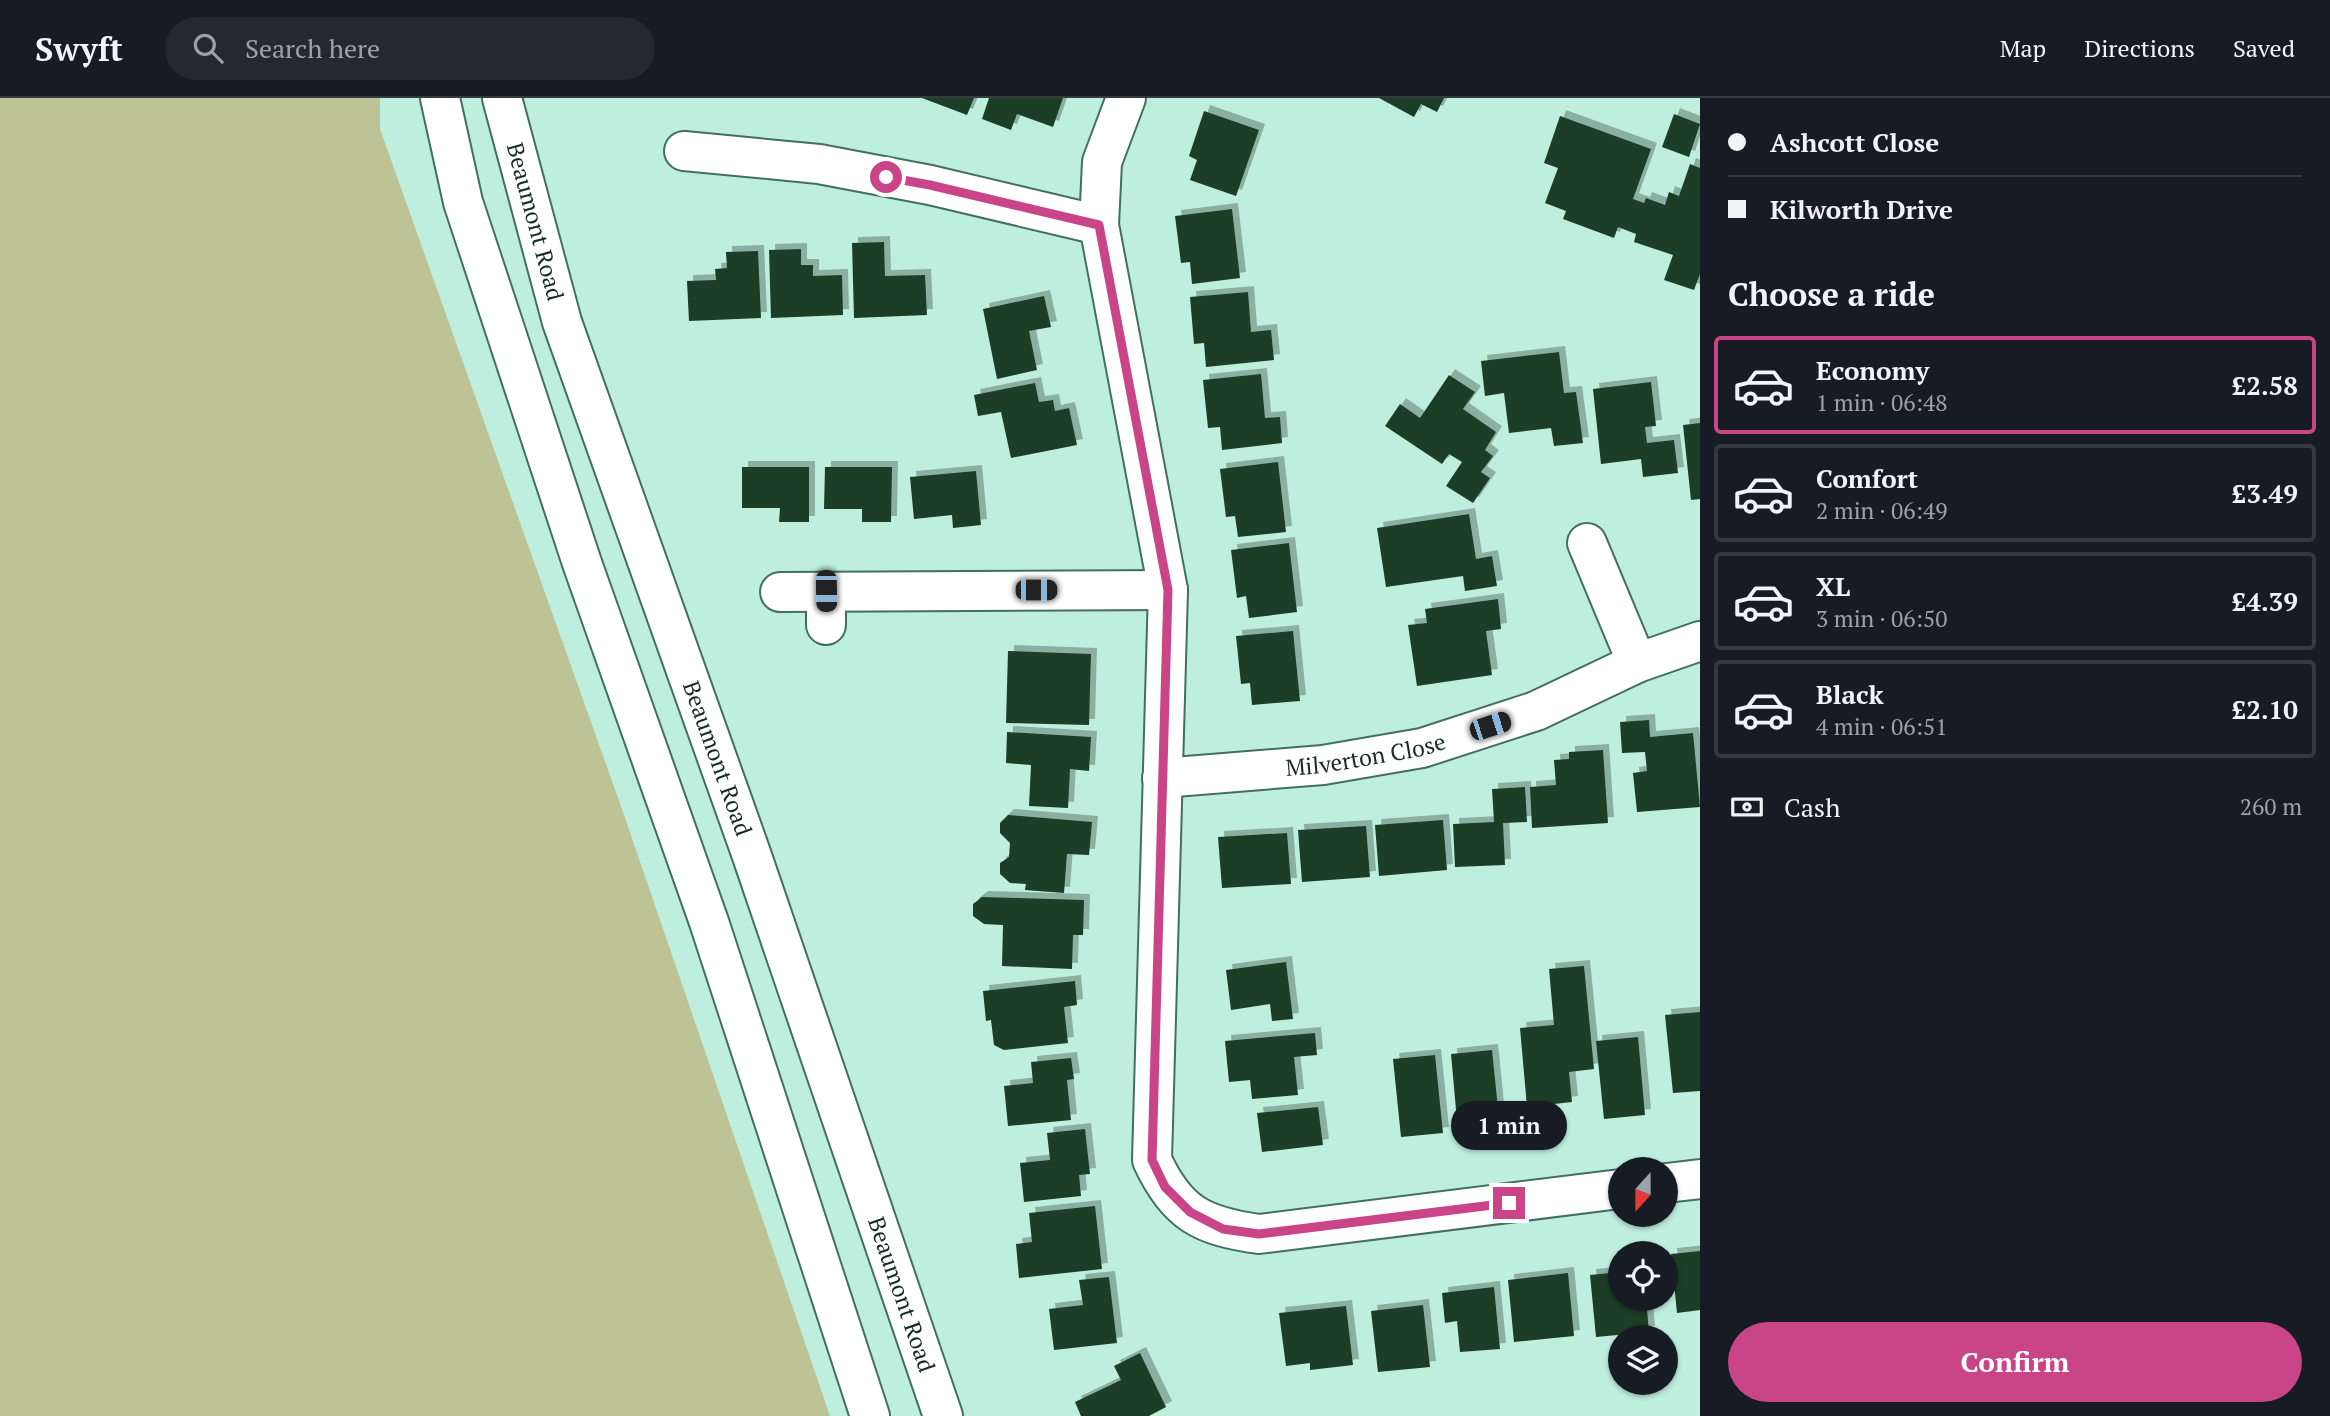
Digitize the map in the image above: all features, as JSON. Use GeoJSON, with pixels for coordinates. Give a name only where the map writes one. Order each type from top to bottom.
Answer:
{"type":"FeatureCollection","features":[{"type":"Feature","properties":{"kind":"main road"},"geometry":{"type":"LineString","coordinates":[[440,98],[463,202],[475,240],[582,563],[709,922],[870,1416]]}},
{"type":"Feature","properties":{"kind":"main road","name":"Beaumont Road"},"geometry":{"type":"LineString","coordinates":[[502,98],[562,322],[752,856],[943,1416]]}},
{"type":"Feature","properties":{"kind":"main road"},"geometry":{"type":"LineString","coordinates":[[1126,98],[1102,162],[1099,225],[1168,590],[1152,1160],[1165,1187],[1190,1212],[1223,1229],[1259,1234],[1608,1190]]}},
{"type":"Feature","properties":{"kind":"main road"},"geometry":{"type":"LineString","coordinates":[[684,151],[731,171],[819,164],[930,185],[1099,225]]}},
{"type":"Feature","properties":{"kind":"main road"},"geometry":{"type":"LineString","coordinates":[[1587,543],[1637,663]]}},
{"type":"Feature","properties":{"kind":"main road"},"geometry":{"type":"LineString","coordinates":[[780,592],[826,608],[1168,590]]}},
{"type":"Feature","properties":{"kind":"main road","name":"Milverton Close"},"geometry":{"type":"LineString","coordinates":[[1162,778],[1323,765],[1422,748],[1536,711],[1637,663],[1700,641]]}},
{"type":"Feature","properties":{"kind":"main road"},"geometry":{"type":"LineString","coordinates":[[1678,1182],[1700,1179]]}},
{"type":"Feature","properties":{"kind":"green space"},"geometry":{"type":"Polygon","coordinates":[[[0,98],[380,98],[380,129],[623,812],[830,1416],[0,1416],[0,98]]]}},
{"type":"Feature","properties":{"kind":"building"},"geometry":{"type":"Polygon","coordinates":[[[922,98],[974,98],[967,115],[922,98]]]}},
{"type":"Feature","properties":{"kind":"building"},"geometry":{"type":"Polygon","coordinates":[[[989,98],[1063,98],[1053,127],[1017,114],[1011,130],[982,119],[989,98]]]}},
{"type":"Feature","properties":{"kind":"building"},"geometry":{"type":"Polygon","coordinates":[[[1379,98],[1444,98],[1437,112],[1421,104],[1414,117],[1379,98]]]}},
{"type":"Feature","properties":{"kind":"building"},"geometry":{"type":"Polygon","coordinates":[[[1204,111],[1259,130],[1236,196],[1190,180],[1197,160],[1189,156],[1204,111]]]}},
{"type":"Feature","properties":{"kind":"building"},"geometry":{"type":"Polygon","coordinates":[[[1674,114],[1700,124],[1689,157],[1662,147],[1674,114]]]}},
{"type":"Feature","properties":{"kind":"building"},"geometry":{"type":"Polygon","coordinates":[[[1560,116],[1651,149],[1633,199],[1644,203],[1646,198],[1665,205],[1669,192],[1679,196],[1690,164],[1700,168],[1700,274],[1694,290],[1664,280],[1673,255],[1634,242],[1636,234],[1618,227],[1614,238],[1563,219],[1566,211],[1545,203],[1558,168],[1544,163],[1560,116]]]}},
{"type":"Feature","properties":{"kind":"building"},"geometry":{"type":"Polygon","coordinates":[[[1232,209],[1240,278],[1192,284],[1190,262],[1181,263],[1175,216],[1232,209]]]}},
{"type":"Feature","properties":{"kind":"building"},"geometry":{"type":"Polygon","coordinates":[[[884,242],[885,276],[925,275],[927,315],[854,318],[852,243],[884,242]]]}},
{"type":"Feature","properties":{"kind":"building"},"geometry":{"type":"Polygon","coordinates":[[[801,249],[801,265],[813,265],[813,276],[842,275],[843,315],[771,318],[769,250],[801,249]]]}},
{"type":"Feature","properties":{"kind":"building"},"geometry":{"type":"Polygon","coordinates":[[[758,251],[761,318],[689,321],[687,281],[716,280],[715,269],[727,268],[726,252],[758,251]]]}},
{"type":"Feature","properties":{"kind":"building"},"geometry":{"type":"Polygon","coordinates":[[[1248,292],[1251,332],[1271,330],[1274,360],[1206,367],[1204,343],[1194,344],[1190,297],[1248,292]]]}},
{"type":"Feature","properties":{"kind":"building"},"geometry":{"type":"Polygon","coordinates":[[[1044,296],[1051,327],[1029,331],[1037,370],[997,379],[983,309],[1044,296]]]}},
{"type":"Feature","properties":{"kind":"building"},"geometry":{"type":"Polygon","coordinates":[[[1559,352],[1564,393],[1576,392],[1583,443],[1554,446],[1551,428],[1509,433],[1504,393],[1485,396],[1481,361],[1559,352]]]}},
{"type":"Feature","properties":{"kind":"building"},"geometry":{"type":"Polygon","coordinates":[[[1261,374],[1265,418],[1280,417],[1282,443],[1222,450],[1220,427],[1208,428],[1203,380],[1261,374]]]}},
{"type":"Feature","properties":{"kind":"building"},"geometry":{"type":"Polygon","coordinates":[[[1449,375],[1475,392],[1463,409],[1496,432],[1485,450],[1493,456],[1481,472],[1490,478],[1473,503],[1446,486],[1462,462],[1449,454],[1442,464],[1385,426],[1400,404],[1420,418],[1449,375]]]}},
{"type":"Feature","properties":{"kind":"building"},"geometry":{"type":"Polygon","coordinates":[[[1651,382],[1656,426],[1645,427],[1647,443],[1674,440],[1678,473],[1643,477],[1641,459],[1601,464],[1593,389],[1651,382]]]}},
{"type":"Feature","properties":{"kind":"building"},"geometry":{"type":"Polygon","coordinates":[[[1035,383],[1039,402],[1053,400],[1055,411],[1069,408],[1077,445],[1011,458],[1001,412],[978,416],[974,395],[1035,383]]]}},
{"type":"Feature","properties":{"kind":"building"},"geometry":{"type":"Polygon","coordinates":[[[1700,423],[1700,499],[1691,500],[1683,425],[1700,423]]]}},
{"type":"Feature","properties":{"kind":"building"},"geometry":{"type":"Polygon","coordinates":[[[1278,462],[1286,532],[1238,537],[1235,516],[1226,517],[1220,469],[1278,462]]]}},
{"type":"Feature","properties":{"kind":"building"},"geometry":{"type":"Polygon","coordinates":[[[742,467],[809,467],[809,522],[779,522],[780,508],[742,508],[742,467]]]}},
{"type":"Feature","properties":{"kind":"building"},"geometry":{"type":"Polygon","coordinates":[[[825,467],[892,467],[891,522],[862,522],[862,509],[824,509],[825,467]]]}},
{"type":"Feature","properties":{"kind":"building"},"geometry":{"type":"Polygon","coordinates":[[[976,471],[981,525],[953,528],[952,515],[914,519],[910,477],[976,471]]]}},
{"type":"Feature","properties":{"kind":"building"},"geometry":{"type":"Polygon","coordinates":[[[1469,514],[1476,559],[1492,556],[1497,586],[1465,591],[1463,576],[1386,587],[1377,528],[1469,514]]]}},
{"type":"Feature","properties":{"kind":"building"},"geometry":{"type":"Polygon","coordinates":[[[1289,543],[1297,612],[1249,618],[1246,596],[1237,598],[1231,550],[1289,543]]]}},
{"type":"Feature","properties":{"kind":"building"},"geometry":{"type":"Polygon","coordinates":[[[1498,599],[1501,629],[1486,631],[1492,675],[1417,686],[1408,625],[1427,623],[1425,609],[1498,599]]]}},
{"type":"Feature","properties":{"kind":"building"},"geometry":{"type":"Polygon","coordinates":[[[1293,631],[1300,701],[1252,705],[1250,683],[1241,684],[1236,636],[1293,631]]]}},
{"type":"Feature","properties":{"kind":"building"},"geometry":{"type":"Polygon","coordinates":[[[1008,651],[1091,654],[1089,725],[1006,723],[1008,651]]]}},
{"type":"Feature","properties":{"kind":"building"},"geometry":{"type":"Polygon","coordinates":[[[1649,720],[1650,737],[1693,733],[1700,807],[1637,812],[1633,773],[1647,771],[1645,752],[1622,753],[1620,722],[1649,720]]]}},
{"type":"Feature","properties":{"kind":"building"},"geometry":{"type":"Polygon","coordinates":[[[1007,732],[1091,737],[1089,771],[1070,769],[1068,808],[1029,806],[1031,765],[1006,763],[1007,732]]]}},
{"type":"Feature","properties":{"kind":"building"},"geometry":{"type":"Polygon","coordinates":[[[1603,750],[1608,823],[1532,828],[1530,787],[1556,785],[1554,760],[1569,759],[1569,752],[1603,750]]]}},
{"type":"Feature","properties":{"kind":"building"},"geometry":{"type":"Polygon","coordinates":[[[1525,787],[1527,822],[1503,823],[1505,865],[1455,867],[1453,824],[1494,822],[1492,789],[1525,787]]]}},
{"type":"Feature","properties":{"kind":"building"},"geometry":{"type":"Polygon","coordinates":[[[1008,815],[1092,822],[1089,855],[1067,854],[1064,893],[1025,890],[1026,884],[1010,883],[1000,874],[1000,863],[1009,857],[1010,843],[1000,833],[1000,823],[1008,815]]]}},
{"type":"Feature","properties":{"kind":"building"},"geometry":{"type":"Polygon","coordinates":[[[1443,820],[1447,870],[1379,876],[1375,825],[1443,820]]]}},
{"type":"Feature","properties":{"kind":"building"},"geometry":{"type":"Polygon","coordinates":[[[1366,826],[1370,877],[1302,882],[1298,830],[1366,826]]]}},
{"type":"Feature","properties":{"kind":"building"},"geometry":{"type":"Polygon","coordinates":[[[1287,833],[1291,884],[1222,888],[1218,837],[1287,833]]]}},
{"type":"Feature","properties":{"kind":"building"},"geometry":{"type":"Polygon","coordinates":[[[982,897],[1084,900],[1083,935],[1073,935],[1072,969],[1002,966],[1003,925],[984,924],[973,916],[973,904],[982,897]]]}},
{"type":"Feature","properties":{"kind":"building"},"geometry":{"type":"Polygon","coordinates":[[[1286,962],[1293,1019],[1272,1021],[1270,1004],[1231,1010],[1226,970],[1286,962]]]}},
{"type":"Feature","properties":{"kind":"building"},"geometry":{"type":"Polygon","coordinates":[[[1584,966],[1594,1069],[1569,1072],[1572,1102],[1527,1107],[1520,1028],[1554,1025],[1549,969],[1584,966]]]}},
{"type":"Feature","properties":{"kind":"building"},"geometry":{"type":"Polygon","coordinates":[[[1075,981],[1077,1005],[1064,1007],[1068,1043],[1004,1050],[994,1045],[991,1020],[986,1021],[983,991],[1075,981]]]}},
{"type":"Feature","properties":{"kind":"building"},"geometry":{"type":"Polygon","coordinates":[[[1700,1012],[1700,1091],[1673,1093],[1665,1015],[1700,1012]]]}},
{"type":"Feature","properties":{"kind":"building"},"geometry":{"type":"Polygon","coordinates":[[[1315,1033],[1317,1055],[1294,1057],[1298,1095],[1252,1099],[1250,1080],[1229,1082],[1225,1041],[1315,1033]]]}},
{"type":"Feature","properties":{"kind":"building"},"geometry":{"type":"Polygon","coordinates":[[[1638,1037],[1645,1115],[1604,1119],[1596,1041],[1638,1037]]]}},
{"type":"Feature","properties":{"kind":"building"},"geometry":{"type":"Polygon","coordinates":[[[1492,1050],[1500,1128],[1458,1132],[1451,1054],[1492,1050]]]}},
{"type":"Feature","properties":{"kind":"building"},"geometry":{"type":"Polygon","coordinates":[[[1435,1055],[1443,1133],[1401,1137],[1393,1059],[1435,1055]]]}},
{"type":"Feature","properties":{"kind":"building"},"geometry":{"type":"Polygon","coordinates":[[[1071,1058],[1074,1079],[1067,1080],[1071,1120],[1008,1126],[1004,1086],[1033,1083],[1031,1062],[1071,1058]]]}},
{"type":"Feature","properties":{"kind":"building"},"geometry":{"type":"Polygon","coordinates":[[[1318,1107],[1323,1145],[1262,1152],[1257,1113],[1318,1107]]]}},
{"type":"Feature","properties":{"kind":"building"},"geometry":{"type":"Polygon","coordinates":[[[1085,1129],[1090,1174],[1079,1175],[1081,1196],[1024,1202],[1020,1163],[1050,1160],[1047,1133],[1085,1129]]]}},
{"type":"Feature","properties":{"kind":"building"},"geometry":{"type":"Polygon","coordinates":[[[1095,1206],[1102,1269],[1019,1278],[1016,1244],[1032,1242],[1029,1213],[1095,1206]]]}},
{"type":"Feature","properties":{"kind":"building"},"geometry":{"type":"Polygon","coordinates":[[[1700,1251],[1700,1310],[1677,1313],[1678,1253],[1700,1251]]]}},
{"type":"Feature","properties":{"kind":"building"},"geometry":{"type":"Polygon","coordinates":[[[1568,1273],[1574,1336],[1514,1342],[1508,1280],[1568,1273]]]}},
{"type":"Feature","properties":{"kind":"building"},"geometry":{"type":"Polygon","coordinates":[[[1608,1273],[1608,1311],[1647,1311],[1648,1325],[1608,1325],[1608,1336],[1596,1337],[1590,1275],[1608,1273]]]}},
{"type":"Feature","properties":{"kind":"building"},"geometry":{"type":"Polygon","coordinates":[[[1109,1277],[1117,1343],[1054,1350],[1049,1309],[1083,1305],[1079,1280],[1109,1277]]]}},
{"type":"Feature","properties":{"kind":"building"},"geometry":{"type":"Polygon","coordinates":[[[1494,1287],[1500,1349],[1460,1352],[1457,1321],[1445,1323],[1442,1293],[1494,1287]]]}},
{"type":"Feature","properties":{"kind":"building"},"geometry":{"type":"Polygon","coordinates":[[[1423,1305],[1430,1367],[1378,1372],[1371,1311],[1423,1305]]]}},
{"type":"Feature","properties":{"kind":"building"},"geometry":{"type":"Polygon","coordinates":[[[1346,1306],[1353,1365],[1310,1370],[1310,1363],[1286,1366],[1279,1313],[1346,1306]]]}},
{"type":"Feature","properties":{"kind":"building"},"geometry":{"type":"Polygon","coordinates":[[[1140,1353],[1166,1407],[1149,1416],[1081,1416],[1075,1402],[1121,1380],[1114,1366],[1140,1353]]]}},
{"type":"Feature","properties":{"kind":"route"},"geometry":{"type":"LineString","coordinates":[[886,177],[1099,225],[1168,590],[1152,1160],[1165,1187],[1190,1212],[1223,1229],[1259,1234],[1509,1203]]}}]}
